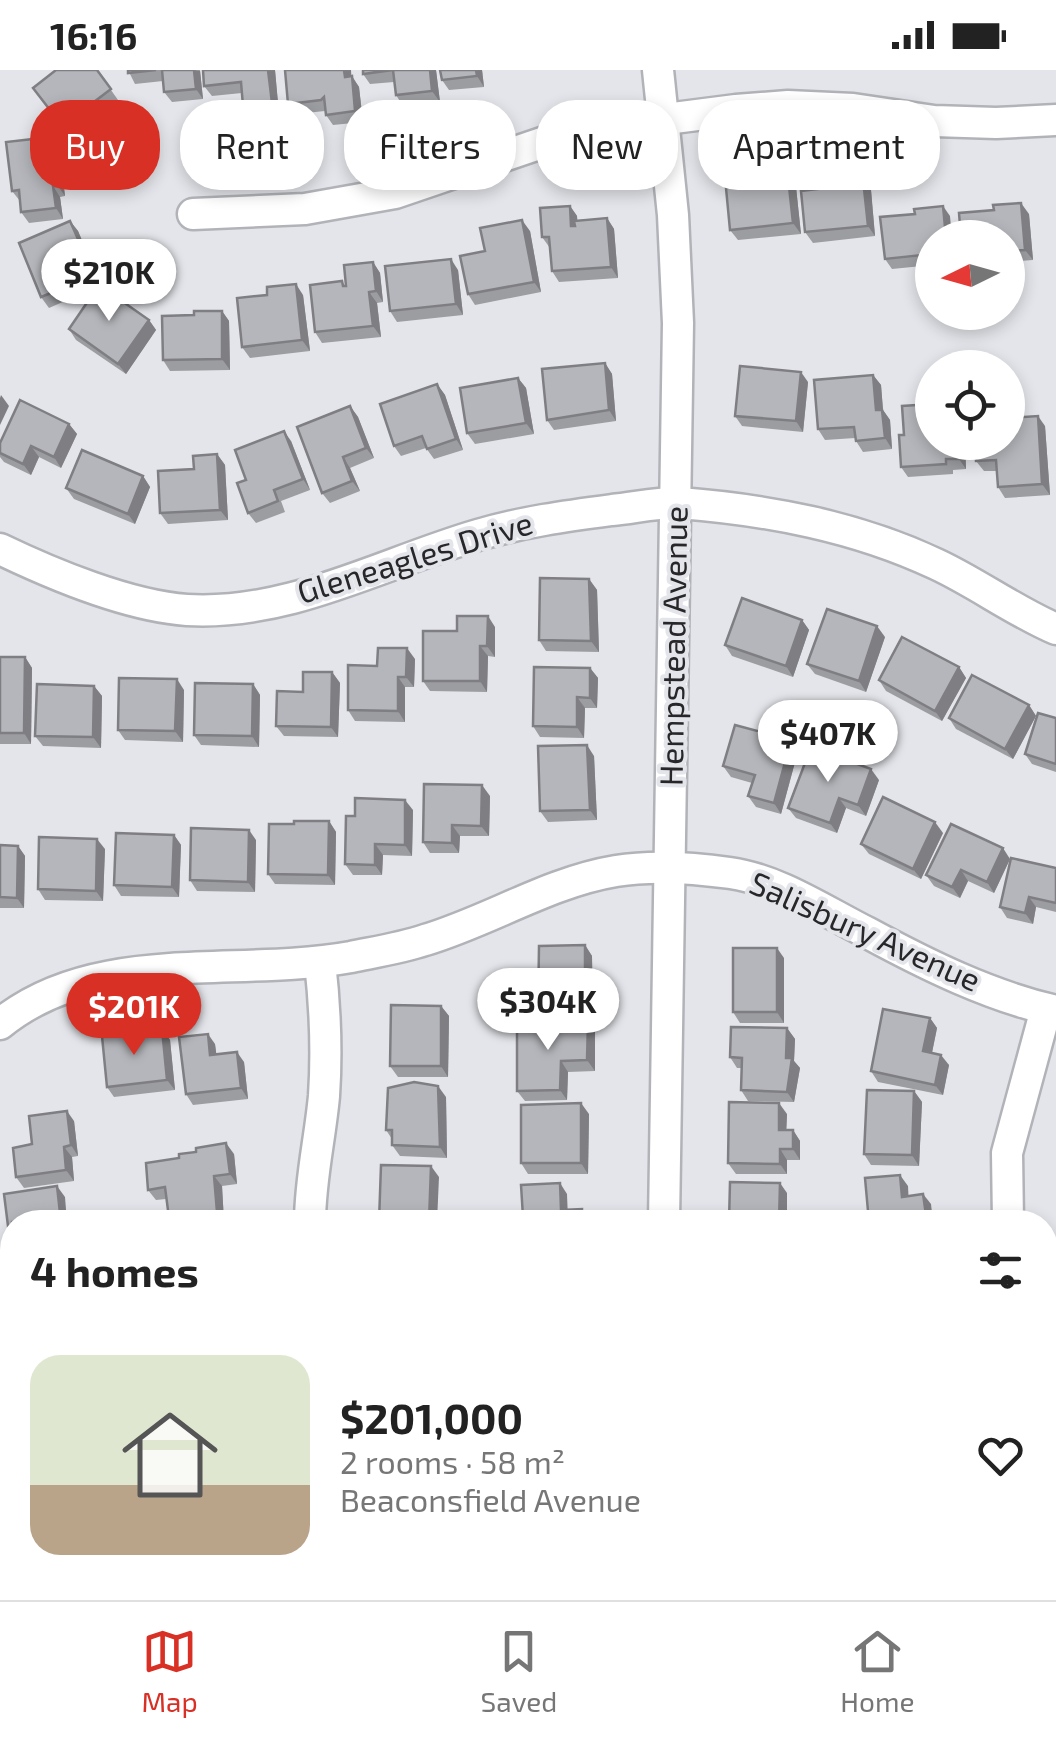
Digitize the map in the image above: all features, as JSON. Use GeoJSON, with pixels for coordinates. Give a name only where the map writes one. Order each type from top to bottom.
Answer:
{"type":"FeatureCollection","features":[{"type":"Feature","properties":{"kind":"street","name":"Hempstead Avenue"},"geometry":{"type":"LineString","coordinates":[[658,70],[660,100]]}},
{"type":"Feature","properties":{"kind":"street"},"geometry":{"type":"LineString","coordinates":[[678,119],[788,106],[853,109],[934,121],[1056,120]]}},
{"type":"Feature","properties":{"kind":"street"},"geometry":{"type":"LineString","coordinates":[[193,214],[305,209],[396,193],[536,145]]}},
{"type":"Feature","properties":{"kind":"street","name":"Hempstead Avenue"},"geometry":{"type":"LineString","coordinates":[[664,1210],[677,503],[678,323],[670,190]]}},
{"type":"Feature","properties":{"kind":"street","name":"Gleneagles Drive"},"geometry":{"type":"LineString","coordinates":[[0,549],[50,573],[155,605],[187,610],[226,608],[326,590],[476,536],[542,518],[677,503],[763,512],[873,538],[938,564],[1056,628]]}},
{"type":"Feature","properties":{"kind":"street","name":"Salisbury Avenue"},"geometry":{"type":"LineString","coordinates":[[0,1024],[40,999],[69,987],[131,971],[320,962],[425,940],[552,890],[616,871],[671,868],[731,873],[758,880],[794,894],[928,965],[1051,1010]]}},
{"type":"Feature","properties":{"kind":"street"},"geometry":{"type":"LineString","coordinates":[[311,1210],[324,1094],[320,962]]}},
{"type":"Feature","properties":{"kind":"street"},"geometry":{"type":"LineString","coordinates":[[1008,1210],[1007,1153],[1051,1010]]}},
{"type":"Feature","properties":{"kind":"building"},"geometry":{"type":"Polygon","coordinates":[[[56,70],[97,70],[111,89],[96,100],[42,100],[33,88],[56,70]]]}},
{"type":"Feature","properties":{"kind":"building"},"geometry":{"type":"Polygon","coordinates":[[[162,70],[194,70],[196,89],[164,92],[162,70]]]}},
{"type":"Feature","properties":{"kind":"building"},"geometry":{"type":"Polygon","coordinates":[[[203,70],[268,70],[272,100],[242,100],[241,82],[204,86],[203,70]]]}},
{"type":"Feature","properties":{"kind":"building"},"geometry":{"type":"Polygon","coordinates":[[[285,70],[344,70],[345,77],[352,76],[354,100],[344,100],[344,113],[326,115],[324,97],[288,100],[285,70]]]}},
{"type":"Feature","properties":{"kind":"building"},"geometry":{"type":"Polygon","coordinates":[[[393,70],[430,70],[432,91],[396,95],[393,70]]]}},
{"type":"Feature","properties":{"kind":"building"},"geometry":{"type":"Polygon","coordinates":[[[440,70],[476,70],[477,76],[442,80],[440,70]]]}},
{"type":"Feature","properties":{"kind":"building"},"geometry":{"type":"Polygon","coordinates":[[[30,139],[30,190],[54,190],[56,208],[21,212],[19,190],[12,191],[6,142],[30,139]]]}},
{"type":"Feature","properties":{"kind":"building"},"geometry":{"type":"Polygon","coordinates":[[[726,190],[789,190],[793,223],[730,230],[726,190]]]}},
{"type":"Feature","properties":{"kind":"building"},"geometry":{"type":"Polygon","coordinates":[[[864,190],[868,226],[805,232],[801,191],[864,190]]]}},
{"type":"Feature","properties":{"kind":"building"},"geometry":{"type":"Polygon","coordinates":[[[1021,203],[1022,220],[960,220],[959,213],[994,210],[993,205],[1021,203]]]}},
{"type":"Feature","properties":{"kind":"building"},"geometry":{"type":"Polygon","coordinates":[[[570,206],[571,226],[575,226],[574,221],[607,218],[611,267],[552,271],[549,237],[542,237],[540,208],[570,206]]]}},
{"type":"Feature","properties":{"kind":"building"},"geometry":{"type":"Polygon","coordinates":[[[943,206],[944,220],[915,220],[915,256],[885,259],[880,217],[915,214],[914,209],[943,206]]]}},
{"type":"Feature","properties":{"kind":"building"},"geometry":{"type":"Polygon","coordinates":[[[522,220],[534,282],[468,294],[460,256],[485,251],[480,228],[522,220]]]}},
{"type":"Feature","properties":{"kind":"building"},"geometry":{"type":"Polygon","coordinates":[[[70,221],[81,246],[74,249],[83,280],[41,297],[19,243],[70,221]]]}},
{"type":"Feature","properties":{"kind":"building"},"geometry":{"type":"Polygon","coordinates":[[[451,259],[456,304],[390,311],[385,266],[451,259]]]}},
{"type":"Feature","properties":{"kind":"building"},"geometry":{"type":"Polygon","coordinates":[[[373,262],[376,291],[369,292],[373,326],[315,332],[310,285],[342,281],[346,286],[344,265],[373,262]]]}},
{"type":"Feature","properties":{"kind":"building"},"geometry":{"type":"Polygon","coordinates":[[[296,284],[302,340],[242,347],[237,298],[267,295],[267,287],[296,284]]]}},
{"type":"Feature","properties":{"kind":"building"},"geometry":{"type":"Polygon","coordinates":[[[99,285],[149,320],[118,364],[69,329],[99,285]]]}},
{"type":"Feature","properties":{"kind":"building"},"geometry":{"type":"Polygon","coordinates":[[[194,311],[222,311],[222,359],[163,360],[162,316],[194,315],[194,311]]]}},
{"type":"Feature","properties":{"kind":"building"},"geometry":{"type":"Polygon","coordinates":[[[605,363],[609,410],[547,420],[542,369],[605,363]]]}},
{"type":"Feature","properties":{"kind":"building"},"geometry":{"type":"Polygon","coordinates":[[[740,366],[801,372],[796,421],[735,416],[740,366]]]}},
{"type":"Feature","properties":{"kind":"building"},"geometry":{"type":"Polygon","coordinates":[[[873,375],[876,410],[882,410],[885,438],[856,441],[854,427],[818,429],[814,380],[873,375]]]}},
{"type":"Feature","properties":{"kind":"building"},"geometry":{"type":"Polygon","coordinates":[[[518,378],[526,423],[467,433],[460,388],[518,378]]]}},
{"type":"Feature","properties":{"kind":"building"},"geometry":{"type":"Polygon","coordinates":[[[437,384],[456,439],[427,449],[422,436],[394,446],[380,404],[437,384]]]}},
{"type":"Feature","properties":{"kind":"building"},"geometry":{"type":"Polygon","coordinates":[[[20,400],[69,424],[54,457],[31,446],[23,464],[0,453],[0,443],[20,400]]]}},
{"type":"Feature","properties":{"kind":"building"},"geometry":{"type":"Polygon","coordinates":[[[915,405],[915,460],[946,460],[946,464],[901,467],[902,406],[915,405]]]}},
{"type":"Feature","properties":{"kind":"building"},"geometry":{"type":"Polygon","coordinates":[[[350,406],[366,448],[343,457],[352,481],[322,493],[297,427],[350,406]]]}},
{"type":"Feature","properties":{"kind":"building"},"geometry":{"type":"Polygon","coordinates":[[[1038,416],[1042,484],[998,487],[996,460],[1025,460],[1025,417],[1038,416]]]}},
{"type":"Feature","properties":{"kind":"building"},"geometry":{"type":"Polygon","coordinates":[[[284,431],[303,479],[274,490],[278,501],[248,513],[237,483],[246,480],[235,450],[284,431]]]}},
{"type":"Feature","properties":{"kind":"building"},"geometry":{"type":"Polygon","coordinates":[[[82,450],[143,476],[128,514],[66,488],[82,450]]]}},
{"type":"Feature","properties":{"kind":"building"},"geometry":{"type":"Polygon","coordinates":[[[217,454],[220,510],[160,513],[158,471],[194,469],[193,456],[217,454]]]}},
{"type":"Feature","properties":{"kind":"building"},"geometry":{"type":"Polygon","coordinates":[[[540,578],[589,579],[591,641],[539,640],[540,578]]]}},
{"type":"Feature","properties":{"kind":"building"},"geometry":{"type":"Polygon","coordinates":[[[742,598],[802,620],[786,666],[725,645],[742,598]]]}},
{"type":"Feature","properties":{"kind":"building"},"geometry":{"type":"Polygon","coordinates":[[[827,609],[877,626],[859,681],[807,664],[827,609]]]}},
{"type":"Feature","properties":{"kind":"building"},"geometry":{"type":"Polygon","coordinates":[[[457,616],[488,616],[487,646],[480,646],[480,681],[423,681],[423,631],[457,631],[457,616]]]}},
{"type":"Feature","properties":{"kind":"building"},"geometry":{"type":"Polygon","coordinates":[[[902,637],[959,667],[935,711],[879,680],[902,637]]]}},
{"type":"Feature","properties":{"kind":"building"},"geometry":{"type":"Polygon","coordinates":[[[378,648],[407,648],[406,677],[398,677],[398,711],[348,710],[348,665],[377,666],[378,648]]]}},
{"type":"Feature","properties":{"kind":"building"},"geometry":{"type":"Polygon","coordinates":[[[0,657],[25,657],[24,733],[0,733],[0,657]]]}},
{"type":"Feature","properties":{"kind":"building"},"geometry":{"type":"Polygon","coordinates":[[[534,667],[590,668],[590,698],[577,697],[577,727],[533,726],[534,667]]]}},
{"type":"Feature","properties":{"kind":"building"},"geometry":{"type":"Polygon","coordinates":[[[303,672],[332,672],[331,727],[276,726],[277,691],[303,692],[303,672]]]}},
{"type":"Feature","properties":{"kind":"building"},"geometry":{"type":"Polygon","coordinates":[[[972,675],[1029,705],[1005,749],[949,718],[972,675]]]}},
{"type":"Feature","properties":{"kind":"building"},"geometry":{"type":"Polygon","coordinates":[[[119,678],[177,679],[175,731],[118,730],[119,678]]]}},
{"type":"Feature","properties":{"kind":"building"},"geometry":{"type":"Polygon","coordinates":[[[195,683],[253,684],[252,736],[194,735],[195,683]]]}},
{"type":"Feature","properties":{"kind":"building"},"geometry":{"type":"Polygon","coordinates":[[[37,684],[94,686],[93,737],[35,736],[37,684]]]}},
{"type":"Feature","properties":{"kind":"building"},"geometry":{"type":"Polygon","coordinates":[[[1038,713],[1056,718],[1056,764],[1025,754],[1038,713]]]}},
{"type":"Feature","properties":{"kind":"building"},"geometry":{"type":"Polygon","coordinates":[[[735,725],[791,740],[774,803],[748,796],[755,775],[723,766],[735,725]]]}},
{"type":"Feature","properties":{"kind":"building"},"geometry":{"type":"Polygon","coordinates":[[[587,745],[590,810],[540,811],[538,746],[587,745]]]}},
{"type":"Feature","properties":{"kind":"building"},"geometry":{"type":"Polygon","coordinates":[[[811,747],[871,769],[858,805],[839,798],[830,823],[788,808],[811,747]]]}},
{"type":"Feature","properties":{"kind":"building"},"geometry":{"type":"Polygon","coordinates":[[[424,784],[482,785],[481,826],[452,825],[452,843],[423,842],[424,784]]]}},
{"type":"Feature","properties":{"kind":"building"},"geometry":{"type":"Polygon","coordinates":[[[883,797],[935,822],[913,869],[861,844],[883,797]]]}},
{"type":"Feature","properties":{"kind":"building"},"geometry":{"type":"Polygon","coordinates":[[[355,798],[405,800],[405,845],[375,844],[375,865],[345,864],[346,816],[355,816],[355,798]]]}},
{"type":"Feature","properties":{"kind":"building"},"geometry":{"type":"Polygon","coordinates":[[[329,821],[328,875],[268,874],[269,824],[329,821]]]}},
{"type":"Feature","properties":{"kind":"building"},"geometry":{"type":"Polygon","coordinates":[[[951,824],[1003,848],[987,882],[961,870],[952,887],[926,875],[951,824]]]}},
{"type":"Feature","properties":{"kind":"building"},"geometry":{"type":"Polygon","coordinates":[[[191,828],[249,830],[248,882],[190,880],[191,828]]]}},
{"type":"Feature","properties":{"kind":"building"},"geometry":{"type":"Polygon","coordinates":[[[116,833],[174,835],[172,887],[114,885],[116,833]]]}},
{"type":"Feature","properties":{"kind":"building"},"geometry":{"type":"Polygon","coordinates":[[[39,837],[97,839],[96,891],[38,889],[39,837]]]}},
{"type":"Feature","properties":{"kind":"building"},"geometry":{"type":"Polygon","coordinates":[[[0,845],[18,846],[17,898],[0,897],[0,845]]]}},
{"type":"Feature","properties":{"kind":"building"},"geometry":{"type":"Polygon","coordinates":[[[1011,858],[1056,868],[1056,903],[1029,897],[1025,913],[1000,907],[1011,858]]]}},
{"type":"Feature","properties":{"kind":"building"},"geometry":{"type":"Polygon","coordinates":[[[585,945],[585,1012],[538,1013],[539,946],[585,945]]]}},
{"type":"Feature","properties":{"kind":"building"},"geometry":{"type":"Polygon","coordinates":[[[733,948],[777,948],[777,1012],[733,1012],[733,948]]]}},
{"type":"Feature","properties":{"kind":"building"},"geometry":{"type":"Polygon","coordinates":[[[391,1005],[441,1006],[441,1066],[390,1066],[391,1005]]]}},
{"type":"Feature","properties":{"kind":"building"},"geometry":{"type":"Polygon","coordinates":[[[883,1009],[930,1018],[923,1051],[941,1055],[935,1085],[871,1071],[883,1009]]]}},
{"type":"Feature","properties":{"kind":"building"},"geometry":{"type":"Polygon","coordinates":[[[588,1022],[587,1060],[561,1061],[560,1090],[517,1091],[517,1023],[588,1022]]]}},
{"type":"Feature","properties":{"kind":"building"},"geometry":{"type":"Polygon","coordinates":[[[731,1027],[787,1028],[786,1058],[792,1058],[787,1092],[741,1090],[742,1058],[730,1057],[731,1027]]]}},
{"type":"Feature","properties":{"kind":"building"},"geometry":{"type":"Polygon","coordinates":[[[162,1029],[167,1080],[107,1087],[102,1036],[162,1029]]]}},
{"type":"Feature","properties":{"kind":"building"},"geometry":{"type":"Polygon","coordinates":[[[208,1034],[210,1055],[237,1052],[241,1088],[186,1094],[179,1037],[208,1034]]]}},
{"type":"Feature","properties":{"kind":"building"},"geometry":{"type":"Polygon","coordinates":[[[414,1082],[438,1086],[440,1147],[392,1145],[392,1130],[386,1130],[388,1088],[414,1082]]]}},
{"type":"Feature","properties":{"kind":"building"},"geometry":{"type":"Polygon","coordinates":[[[867,1090],[914,1091],[912,1155],[864,1154],[867,1090]]]}},
{"type":"Feature","properties":{"kind":"building"},"geometry":{"type":"Polygon","coordinates":[[[729,1102],[779,1103],[779,1130],[793,1130],[793,1149],[780,1149],[780,1164],[728,1163],[729,1102]]]}},
{"type":"Feature","properties":{"kind":"building"},"geometry":{"type":"Polygon","coordinates":[[[581,1103],[581,1163],[521,1163],[521,1105],[581,1103]]]}},
{"type":"Feature","properties":{"kind":"building"},"geometry":{"type":"Polygon","coordinates":[[[67,1111],[71,1145],[64,1147],[66,1170],[16,1177],[13,1148],[32,1144],[29,1116],[67,1111]]]}},
{"type":"Feature","properties":{"kind":"building"},"geometry":{"type":"Polygon","coordinates":[[[226,1143],[230,1174],[214,1176],[217,1210],[168,1210],[165,1187],[148,1190],[146,1163],[179,1158],[179,1154],[196,1152],[196,1148],[226,1143]]]}},
{"type":"Feature","properties":{"kind":"building"},"geometry":{"type":"Polygon","coordinates":[[[381,1165],[431,1166],[429,1210],[379,1210],[381,1165]]]}},
{"type":"Feature","properties":{"kind":"building"},"geometry":{"type":"Polygon","coordinates":[[[900,1175],[902,1197],[923,1194],[925,1210],[868,1210],[865,1178],[900,1175]]]}},
{"type":"Feature","properties":{"kind":"building"},"geometry":{"type":"Polygon","coordinates":[[[730,1182],[780,1183],[779,1210],[729,1210],[730,1182]]]}},
{"type":"Feature","properties":{"kind":"building"},"geometry":{"type":"Polygon","coordinates":[[[560,1183],[561,1210],[523,1210],[521,1185],[560,1183]]]}},
{"type":"Feature","properties":{"kind":"building"},"geometry":{"type":"Polygon","coordinates":[[[57,1186],[60,1210],[6,1210],[4,1194],[57,1186]]]}}]}
